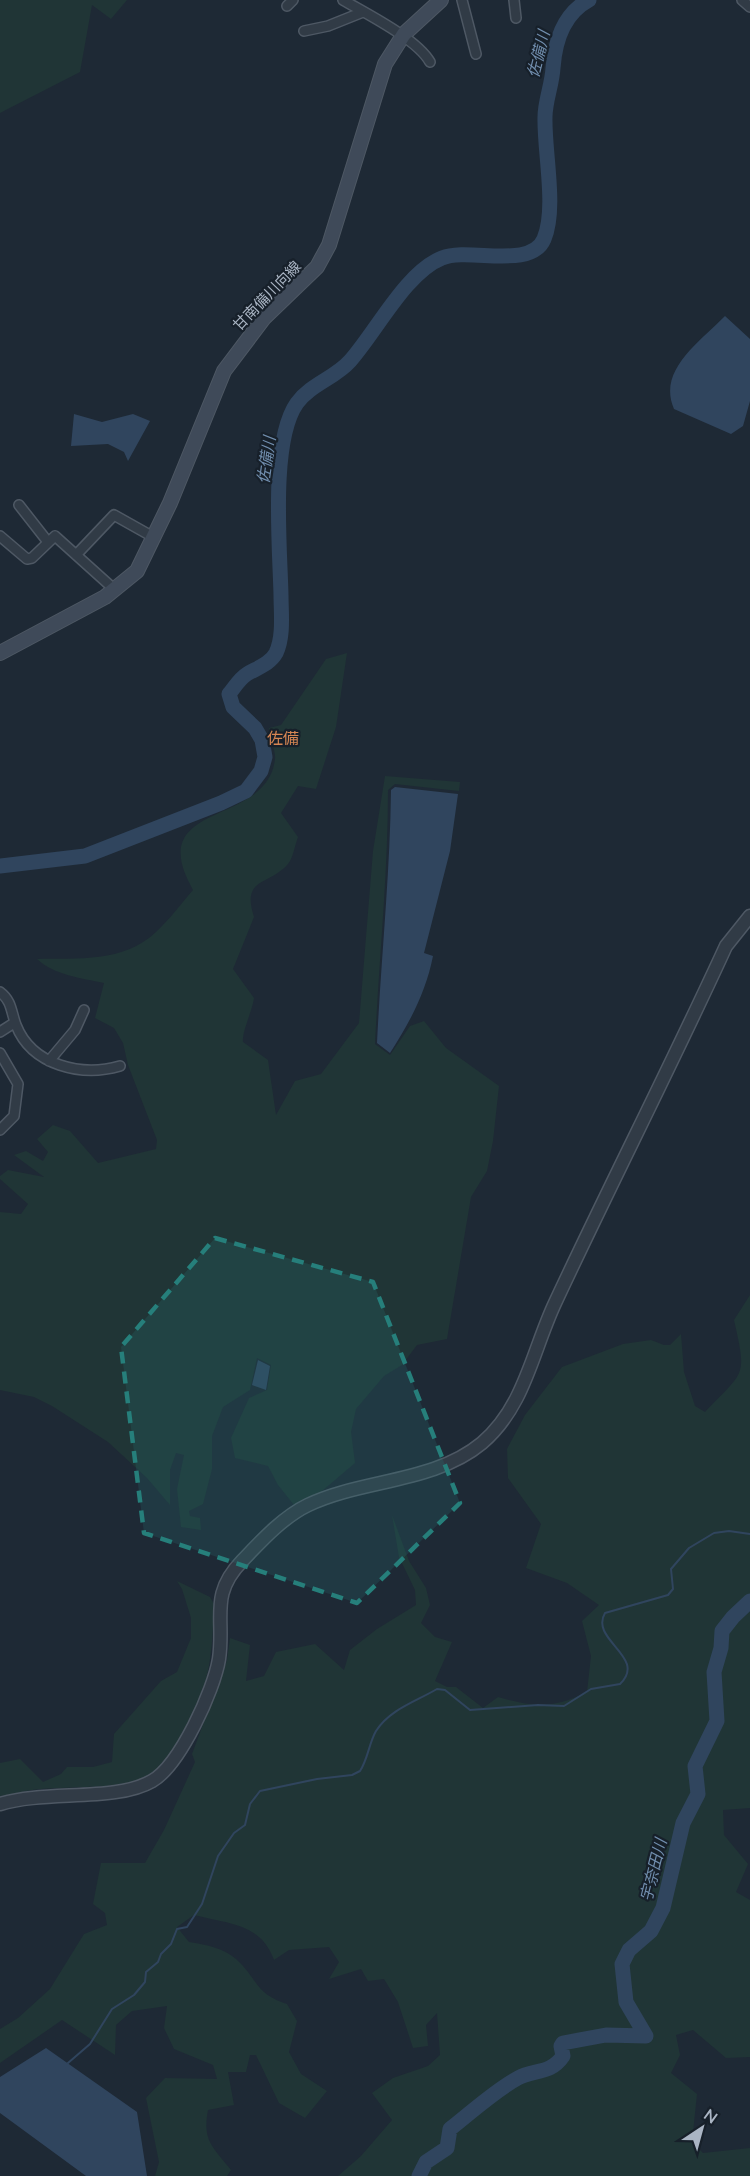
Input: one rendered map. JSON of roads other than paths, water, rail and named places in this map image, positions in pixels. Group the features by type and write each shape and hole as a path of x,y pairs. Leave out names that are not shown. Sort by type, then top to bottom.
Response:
{"main road":[{"name":"甘南備川向線","path":"0,653 115,590 137,571 155,538 224,371 264,318 317,267 329,246 385,64 402,38 441,0"}],"street":[{"path":"343,0 421,49 430,62"},
{"path":"462,0 476,54"},
{"path":"514,0 516,18"},
{"path":"742,0 750,7"},
{"path":"304,31 328,26 363,12"},
{"path":"19,505 48,542"},
{"path":"76,555 114,515 155,538"},
{"path":"0,536 27,559 32,558 55,536 115,590"},
{"path":"0,1804 35,1797 123,1791 138,1788 162,1774 184,1745 214,1676 219,1654 220,1598 231,1572 281,1524 306,1506 455,1460 479,1445 501,1424 522,1393 553,1309 726,946 750,916"},
{"path":"0,992 7,998 14,1023 26,1042 49,1061 80,1071 101,1071 120,1066"},
{"path":"49,1061 75,1030 84,1010"},
{"path":"0,1032 14,1023"},
{"path":"0,1053 18,1083 13,1119 0,1131"}],"water":[{"path":"725,316 750,339 750,401 743,426 731,434 674,409 670,395 671,382 676,369 693,347"},
{"path":"74,414 102,422 133,414 150,421 128,461 124,452 108,444 71,446"},
{"path":"395,787 458,794 450,851 424,953 433,956 430,969 416,1006 390,1053 377,1043 391,790"},
{"path":"258,1360 270,1366 266,1390 252,1385"},
{"path":"46,2048 137,2112 147,2176 86,2176 0,2113 0,2077"}],"waterway":[{"name":"佐備川","path":"0,866 85,856 246,791 261,771 265,757 262,740 255,728 233,707 229,694 244,676 267,663 279,646 282,617 278,496 283,442 289,420 303,396 350,361 404,289 429,265 454,255 513,256 526,254 537,248 544,239 550,212 545,111 556,48 558,38 567,21 580,6 589,0"},
{"path":"68,2063 90,2044 112,2009 134,1995 145,1982 146,1972 158,1962 161,1954 171,1944 177,1929 187,1927 202,1904 218,1856 234,1833 245,1825 250,1804 260,1791 317,1779 352,1775 360,1771 376,1731 382,1723 404,1706 437,1689 445,1690 470,1710 538,1705 564,1706 591,1689 620,1684 627,1674 627,1665 605,1632 602,1623 605,1613 668,1595 673,1589 671,1569 689,1548 714,1533 729,1531 750,1534"},
{"name":"宇奈田川","path":"419,2176 426,2162 447,2148 450,2129 509,2083 524,2075 553,2066 563,2056 561,2046 563,2043 606,2035 646,2036 626,2002 622,1964 629,1950 651,1931 663,1908 683,1823 698,1794 695,1766 717,1721 714,1672 721,1648 722,1631 750,1601"}],"district":[{"name":"佐備","path":"283,738"}]}
